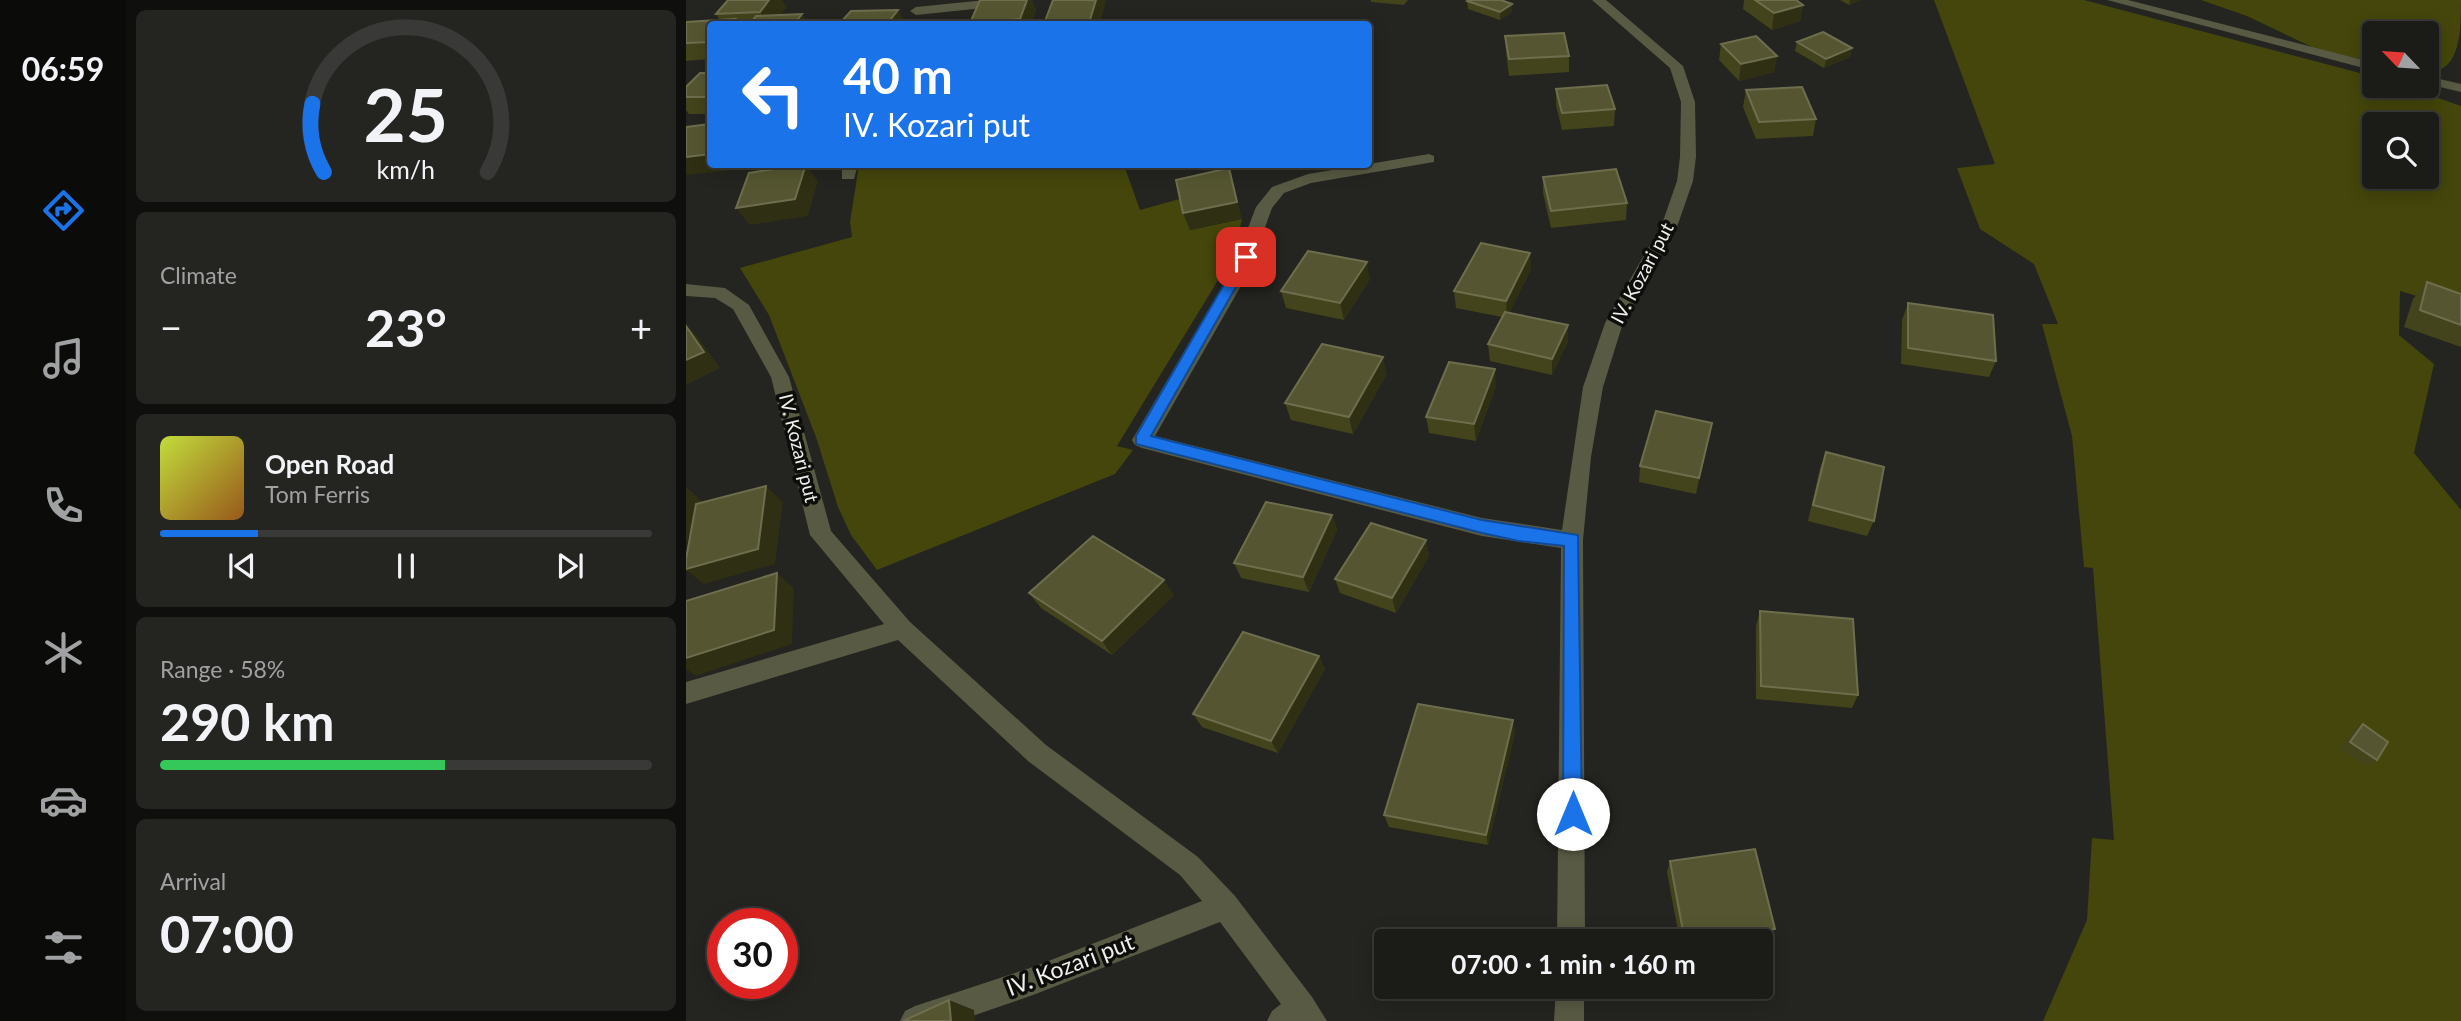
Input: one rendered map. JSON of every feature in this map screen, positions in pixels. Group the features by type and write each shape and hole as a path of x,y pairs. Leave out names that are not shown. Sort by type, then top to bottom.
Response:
{"street":[{"path":"915,12 1023,0"},
{"name":"IV. Kozari put","path":"1571,929 1572,540 1580,457 1593,387 1614,323 1670,224 1685,181 1688,157 1688,102 1676,66 1598,0"},
{"path":"2113,0 2362,64"},
{"path":"2440,83 2461,88"},
{"path":"1429,159 1308,180 1278,190 1264,207 1240,272 1142,440 1482,527 1519,535 1572,540"},
{"name":"IV. Kozari put","path":"686,290 719,292 740,305 780,377 821,534 902,629 1037,753 1189,866 1225,906 1299,1016"},
{"path":"686,693 902,629"},
{"name":"IV. Kozari put","path":"915,1021 1033,981 1225,906"},
{"path":"1569,1021 1570,999"}],"shaded area":[{"path":"1934,0 2084,0 2362,74 2362,98 2438,98 2461,106 2461,309 2400,291 2399,335 2434,364 2414,453 2461,510 2461,1021 2043,1021 2087,920 2092,838 2114,840 2093,568 2084,567 2072,436 2042,324 2058,324 2034,264 1980,229 1957,168 1995,164"},
{"path":"2201,0 2461,0 2457,48 2447,66 2440,69 2440,21 2362,21 2362,60 2314,48 2247,16"},
{"path":"859,168 1125,168 1140,210 1183,198 1190,230 1242,219 1234,254 1117,446 1133,450 1115,474 877,570 851,535 838,507 816,437 769,315 740,268 852,237 850,222"}],"building":[{"path":"728,0 769,0 760,12 716,14"},
{"path":"980,0 1027,0 1020,19 971,21"},
{"path":"1053,0 1096,0 1090,21 1045,21"},
{"path":"1468,0 1501,0 1512,4 1500,12"},
{"path":"1755,0 1796,0 1803,5 1774,13"},
{"path":"898,10 889,21 842,21 851,11"},
{"path":"802,14 796,21 752,21 756,16"},
{"path":"735,19 707,21 707,42 686,43 686,22"},
{"path":"1823,32 1852,48 1826,59 1797,42"},
{"path":"1564,33 1569,56 1509,59 1505,36"},
{"path":"1756,36 1777,56 1741,64 1721,44"},
{"path":"700,73 707,73 707,97 686,97 686,87"},
{"path":"1607,85 1615,109 1562,113 1556,89"},
{"path":"1802,87 1816,119 1759,122 1746,90"},
{"path":"707,124 707,154 686,157 686,127"},
{"path":"781,168 805,168 795,199 736,208 749,173"},
{"path":"1229,168 1237,202 1183,213 1176,180"},
{"path":"1616,169 1627,203 1551,211 1543,177"},
{"path":"1481,243 1530,253 1506,301 1454,291"},
{"path":"1308,251 1367,262 1340,303 1281,291"},
{"path":"2427,282 2461,294 2461,325 2420,310"},
{"path":"1908,303 1993,315 1996,361 1908,348"},
{"path":"1505,312 1568,325 1552,359 1488,344"},
{"path":"686,326 704,352 686,360"},
{"path":"1322,344 1383,357 1349,417 1285,403"},
{"path":"1449,362 1495,369 1474,424 1426,417"},
{"path":"1656,411 1712,423 1699,478 1640,466"},
{"path":"1826,452 1884,467 1874,521 1813,505"},
{"path":"766,486 758,549 686,569 696,504"},
{"path":"1266,502 1332,515 1303,577 1234,563"},
{"path":"1371,523 1426,540 1392,598 1335,579"},
{"path":"1093,536 1164,580 1102,641 1029,593"},
{"path":"777,573 774,630 686,658 686,601"},
{"path":"1760,611 1853,619 1858,695 1761,686"},
{"path":"1243,632 1319,656 1271,741 1193,714"},
{"path":"1418,704 1513,720 1486,835 1384,815"},
{"path":"2363,724 2388,742 2377,760 2350,742"},
{"path":"1755,849 1775,929 1683,929 1670,861"},
{"path":"949,1000 951,1021 903,1021"}],"route":[{"path":"1246,257 1240,272 1142,440 1482,527 1519,535 1572,540 1573,814"}]}
